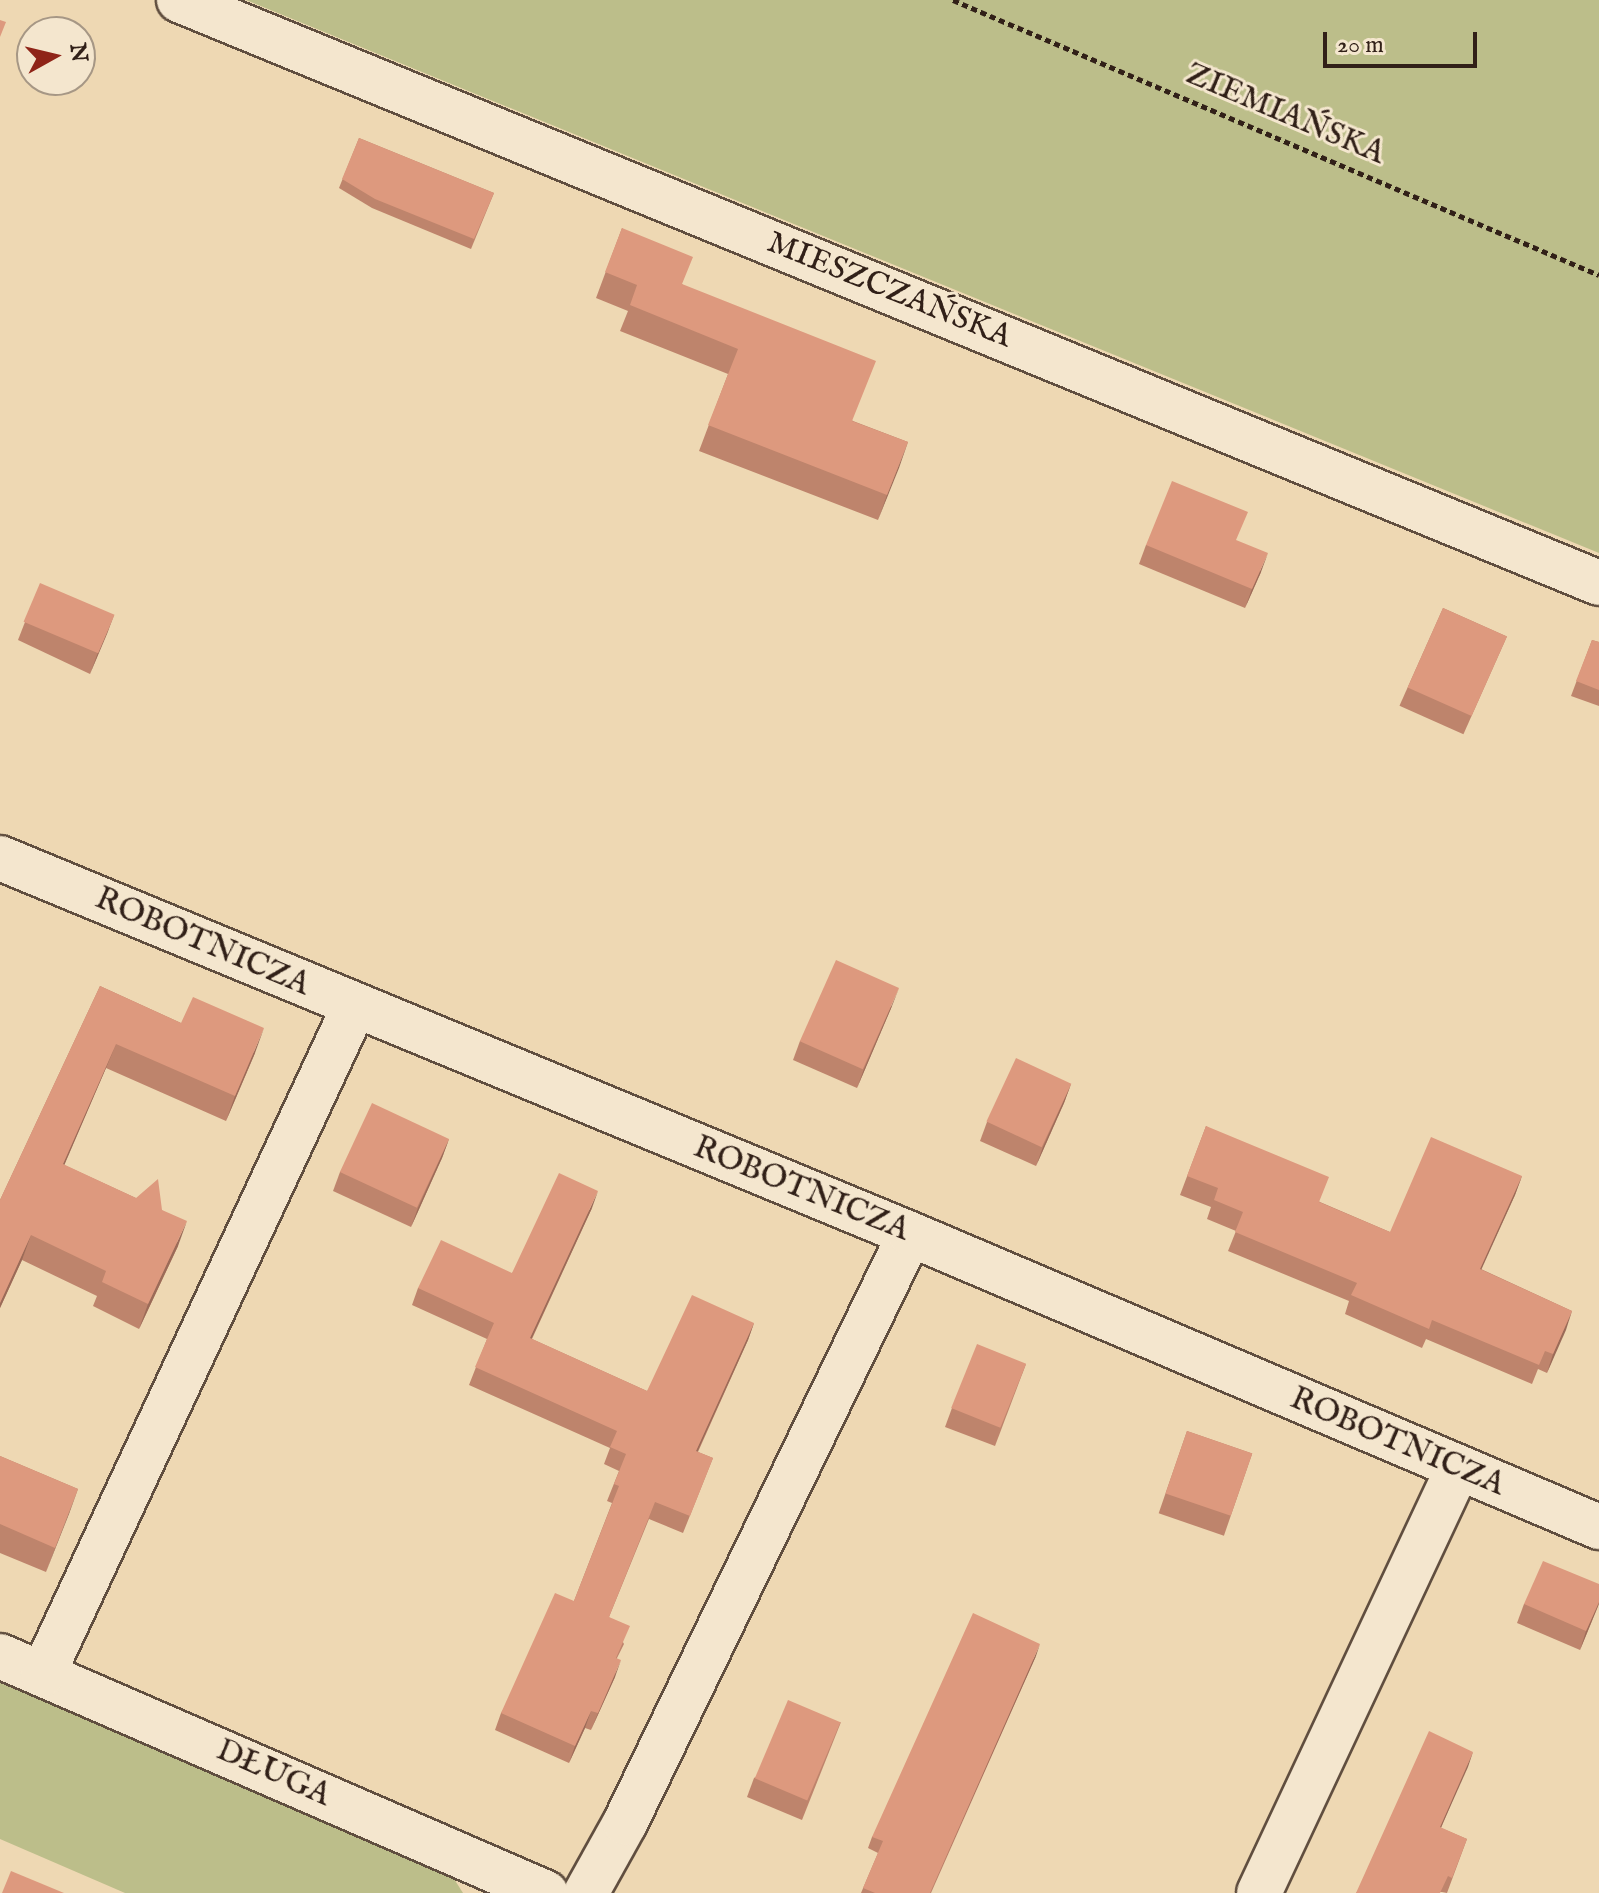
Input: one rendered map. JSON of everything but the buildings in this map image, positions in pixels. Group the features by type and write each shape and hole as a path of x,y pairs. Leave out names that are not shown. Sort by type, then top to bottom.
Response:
{"street":[{"name":"MIESZCZAŃSKA","path":"179,0 1599,583"},
{"name":"ROBOTNICZA","path":"0,858 354,1007 910,1234 1599,1527"},
{"path":"43,1674 354,1007"},
{"path":"586,1893 632,1809 910,1234"},
{"path":"1259,1893 1458,1469"},
{"name":"DŁUGA","path":"0,1656 546,1893"}],"path":[{"name":"ZIEMIAŃSKA","path":"953,0 1599,275"}],"green space":[{"path":"246,0 1599,0 1599,553"},
{"path":"0,1676 449,1871 463,1893 125,1893 0,1839"}]}
